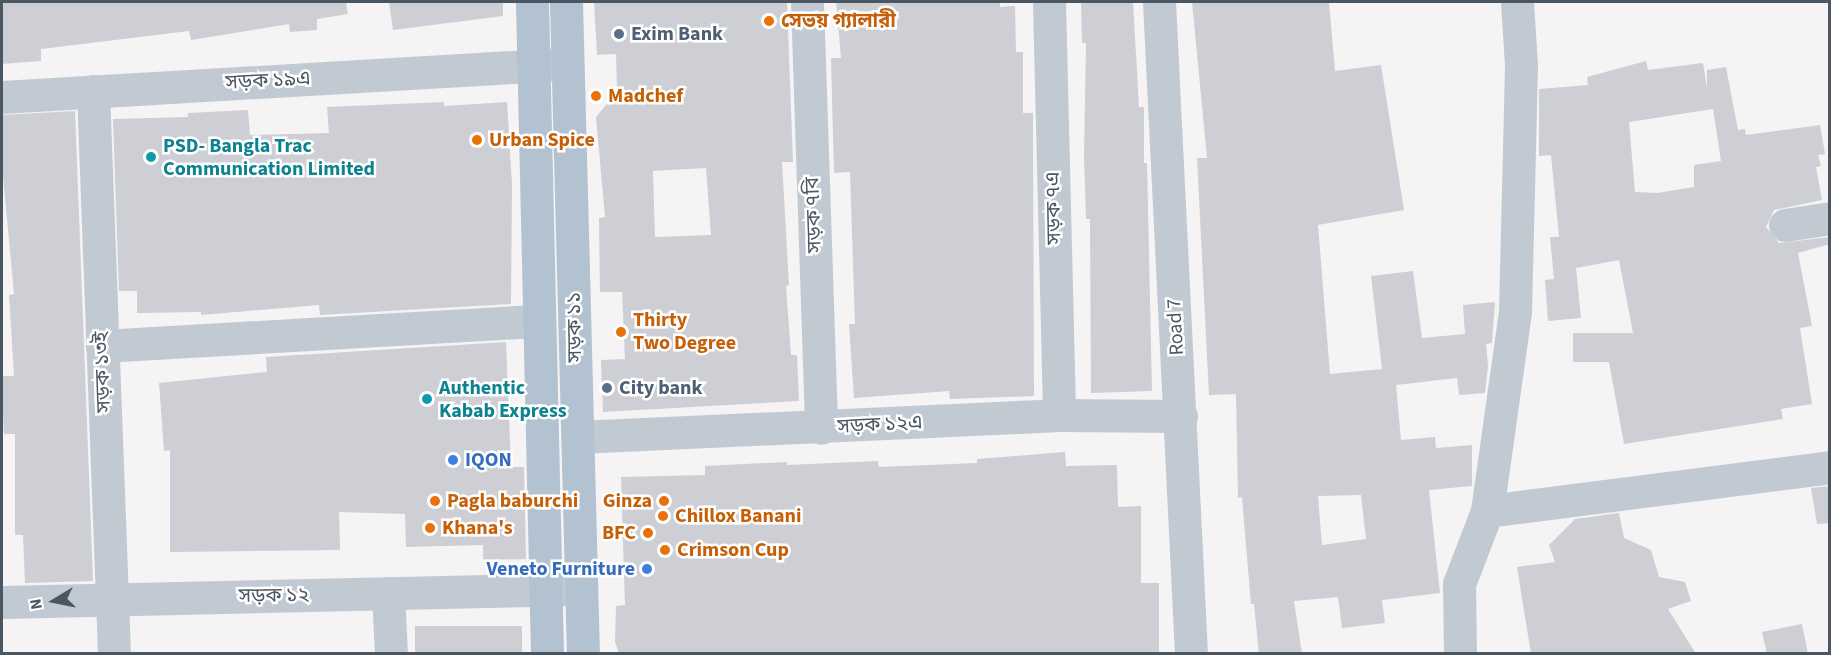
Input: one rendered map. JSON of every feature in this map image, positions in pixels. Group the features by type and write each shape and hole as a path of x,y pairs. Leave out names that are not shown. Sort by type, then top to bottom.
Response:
{"main road":[{"name":"সড়ক ১১","path":"532,2 548,654"},
{"name":"সড়ক ১১","path":"566,2 583,654"}],"street":[{"name":"সড়ক ৭বি","path":"807,2 821,428"},
{"name":"সড়ক ৭এ","path":"1049,2 1059,416"},
{"name":"Road 7","path":"1159,2 1191,654"},
{"path":"1460,654 1459,584 1487,511 1515,312 1521,65 1517,2"},
{"name":"সড়ক ১৯এ","path":"2,97 568,63"},
{"name":"সড়ক ১৩ই","path":"93,91 114,654"},
{"path":"1785,225 1830,218"},
{"path":"102,346 540,321"},
{"name":"সড়ক ১২এ","path":"578,436 821,428 1059,416 1181,416"},
{"path":"1487,511 1830,467"},
{"name":"সড়ক ১২","path":"2,602 581,589"},
{"path":"388,593 392,654"}],"building":[{"path":"2,2 346,2 348,14 317,19 317,30 290,32 289,24 191,40 189,31 41,49 41,61 2,64"},
{"path":"389,2 503,2 503,16 393,30"},
{"path":"594,2 787,2 793,162 782,162 789,285 786,286 791,355 797,355 799,401 603,412 601,360 625,359 622,292 600,292 599,218 605,217 596,117 617,92 616,54 597,55","holes":["706,168 711,235 655,237 653,171"]},
{"path":"836,2 1000,2 1000,7 1015,6 1016,52 1023,52 1023,113 1033,113 1034,396 950,399 949,391 854,398 849,324 855,324 850,172 834,173 831,58 841,58"},
{"path":"1081,2 1133,2 1139,107 1144,107 1144,163 1147,163 1152,391 1091,393 1090,219 1086,219 1084,156 1086,43 1082,43"},
{"path":"1192,2 1329,2 1335,71 1381,65 1404,210 1318,225 1330,374 1382,369 1371,276 1413,271 1422,338 1465,334 1463,305 1495,302 1492,343 1486,344 1488,366 1485,393 1459,395 1457,378 1396,385 1401,440 1435,437 1436,448 1472,445 1472,486 1429,490 1440,593 1382,600 1385,623 1342,628 1338,597 1294,601 1302,654 1259,654 1254,604 1251,604 1242,497 1238,498 1236,394 1209,395 1197,158 1207,158","holes":["1361,495 1366,539 1322,545 1318,496"]},
{"path":"1646,61 1648,70 1703,63 1707,88 1707,70 1726,67 1738,130 1745,129 1746,135 1820,125 1825,154 1818,155 1821,166 1816,167 1822,200 1774,210 1766,227 1779,243 1830,237 1830,244 1798,253 1812,326 1800,328 1812,404 1781,409 1783,419 1624,444 1609,362 1573,362 1573,333 1633,333 1619,260 1576,268 1581,318 1548,321 1545,280 1554,279 1550,237 1559,237 1551,155 1539,156 1539,89 1588,85 1587,77","holes":["1713,109 1721,161 1694,165 1694,187 1657,193 1635,192 1629,122"]},
{"path":"444,102 444,106 507,102 512,185 511,304 320,315 319,305 201,315 201,312 137,313 137,291 119,291 113,119 188,117 188,113 248,110 250,135 329,133 327,107"},
{"path":"75,111 93,581 25,583 23,535 15,535 15,434 4,434 2,395 2,376 14,376 9,295 14,294 3,176 2,115"},
{"path":"506,342 511,467 524,467 526,559 483,560 483,545 406,547 405,514 339,512 340,550 170,552 170,450 164,451 159,383 267,372 266,357"},
{"path":"1065,452 1066,466 1117,465 1118,507 1141,506 1141,583 1159,583 1159,654 619,654 615,641 616,606 625,605 621,477 705,475 705,466 878,461 879,467 977,463 977,459"},
{"path":"1830,486 1830,523 1817,524 1811,488"},
{"path":"1619,513 1624,538 1651,550 1659,577 1685,582 1691,601 1668,609 1696,654 1531,654 1517,567 1555,562 1549,545 1575,519"},
{"path":"1802,624 1808,654 1767,654 1762,632"},
{"path":"415,626 522,626 522,654 415,654"}],"place":[{"name":"সেভয় গ্যালারী","path":"769,21"},
{"name":"Exim Bank","path":"619,34"},
{"name":"Madchef","path":"596,96"},
{"name":"Urban Spice","path":"477,140"},
{"name":"PSD- Bangla Trac Communication Limited","path":"151,157"},
{"name":"Thirty Two Degree","path":"621,332"},
{"name":"City bank","path":"607,388"},
{"name":"Authentic Kabab Express","path":"427,399"},
{"name":"IQON","path":"453,460"},
{"name":"Pagla baburchi","path":"435,501"},
{"name":"Ginza","path":"664,501"},
{"name":"Chillox Banani","path":"663,516"},
{"name":"Khana's","path":"430,528"},
{"name":"BFC","path":"648,533"},
{"name":"Crimson Cup","path":"665,550"},
{"name":"Veneto Furniture","path":"647,569"}]}
